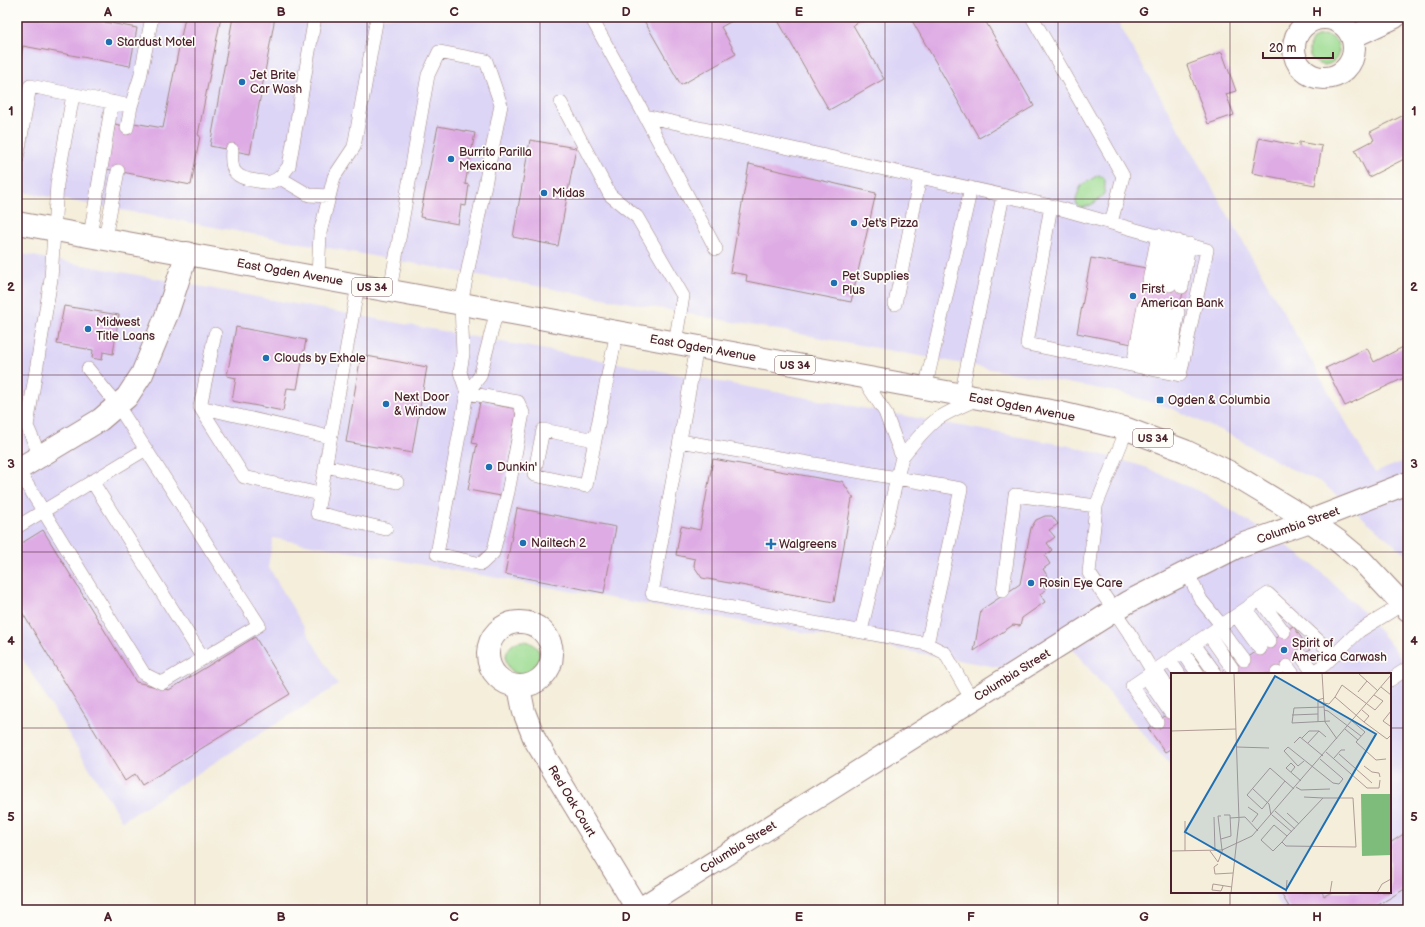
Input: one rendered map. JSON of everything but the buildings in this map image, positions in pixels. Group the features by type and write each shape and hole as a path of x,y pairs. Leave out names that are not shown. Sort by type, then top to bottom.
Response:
{"street":[{"path":"1352,37 1395,17"},
{"name":"East Ogden Avenue","path":"17,223 1056,412 1127,429 1185,451 1229,472 1310,521 1338,541 1362,561 1403,601"},
{"path":"17,470 100,420 127,397 142,374 167,314 187,253"},
{"name":"Columbia Street","path":"638,910 1128,602 1239,546 1310,521 1408,483"},
{"name":"Red Oak Court","path":"519,686 524,712 535,740 638,910"}],"lane":[{"path":"127,128 131,106 140,78 152,17"},
{"path":"232,150 231,165 236,173 245,179 269,182 280,178 289,166 315,17"},
{"path":"318,277 320,233 334,177 354,147 377,17"},
{"path":"591,17 716,249"},
{"path":"1032,17 1123,176 1111,223"},
{"path":"390,290 428,76 439,52 486,61 501,106 461,304 463,354 460,372 467,393"},
{"path":"17,159 30,86 131,106"},
{"path":"40,456 27,426 50,279 57,184 73,95"},
{"path":"98,237 96,191 112,102"},
{"path":"561,103 610,196 637,216 682,296 675,343"},
{"path":"645,116 1051,206 1207,250 1180,375 1027,344 1051,206"},
{"path":"98,237 118,171"},
{"path":"895,304 920,177"},
{"path":"280,178 309,195 329,196"},
{"path":"925,388 970,188"},
{"path":"861,631 902,457 935,421 970,397 1003,196"},
{"path":"1173,240 1165,284 1173,240"},
{"path":"358,285 317,514 386,529"},
{"path":"1150,369 1161,309 1150,369"},
{"path":"467,393 518,402 523,413 508,492 493,553 481,564 437,554 467,393 480,376 497,310"},
{"path":"595,440 543,430 534,475 586,486 617,332"},
{"path":"216,334 200,407 244,476 320,494"},
{"path":"697,347 652,593 927,644 945,653 972,700"},
{"path":"17,470 44,510 144,674 162,683 259,624 118,406 88,369"},
{"path":"862,377 885,412 902,457"},
{"path":"200,407 330,437"},
{"path":"1127,429 1096,506 1089,573 1132,637 1170,712"},
{"path":"680,442 961,489 927,644"},
{"path":"17,527 146,450"},
{"path":"325,466 397,482"},
{"path":"92,481 203,658"},
{"path":"1003,591 1015,495 1096,506"},
{"path":"1187,572 1216,629 1232,668"},
{"path":"1157,722 1132,686 1268,594 1334,655"},
{"path":"1260,600 1284,632"},
{"path":"1301,656 1312,673 1359,632 1403,601"},
{"path":"1241,613 1265,646"},
{"path":"1216,629 1244,660"},
{"path":"1194,644 1215,673"},
{"path":"1183,652 1197,673"},
{"path":"1170,661 1178,673"},
{"path":"1391,679 1408,668"},
{"path":"1151,673 1171,693"}],"shaded area":[{"path":"17,17 1115,17 1375,473 1408,459 1408,556 1321,482 1287,467 1229,434 1170,408 1117,392 17,191"},
{"path":"17,253 1075,447 1145,467 1205,494 1287,546 1318,569 1367,616 1408,666 1408,910 1283,910 1273,893 1391,893 1391,673 1171,673 1171,767 1065,640 1003,668 273,538 268,566 338,685 122,821 17,650"}],"green space":[{"path":"1324,35 1335,39 1339,50 1335,61 1324,65 1313,61 1309,50 1313,39"},
{"path":"1098,175 1105,180 1104,193 1098,200 1089,206 1080,207 1077,205 1076,201 1081,186"},
{"path":"520,641 526,641 535,646 539,652 539,664 535,670 526,675 520,675 511,670 506,661 506,655 511,646"}],"place":[{"name":"Stardust Motel","path":"109,42"},
{"name":"Jet Brite Car Wash","path":"242,82"},
{"name":"Burrito Parilla Mexicana","path":"451,159"},
{"name":"Midas","path":"544,193"},
{"name":"Jet's Pizza","path":"854,223"},
{"name":"Pet Supplies Plus","path":"834,283"},
{"name":"First American Bank","path":"1133,296"},
{"name":"Midwest Title Loans","path":"88,329"},
{"name":"Clouds by Exhale","path":"266,358"},
{"name":"Ogden & Columbia","path":"1160,400"},
{"name":"Next Door & Window","path":"386,404"},
{"name":"Dunkin'","path":"489,467"},
{"name":"Nailtech 2","path":"523,543"},
{"name":"Walgreens","path":"771,544"},
{"name":"Rosin Eye Care","path":"1031,583"},
{"name":"Spirit of America Carwash","path":"1284,650"}]}
